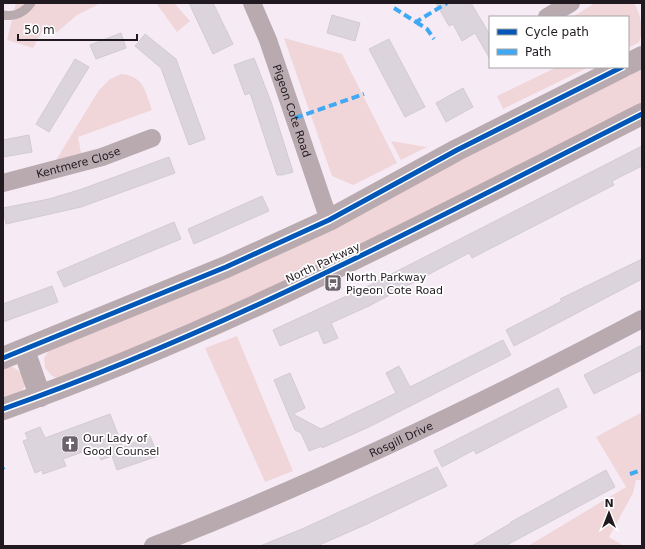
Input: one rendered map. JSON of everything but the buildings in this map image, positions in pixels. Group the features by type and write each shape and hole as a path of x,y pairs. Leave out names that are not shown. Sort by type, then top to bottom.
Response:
{"street":[{"name":"Pigeon Cote Road","path":"252,3 268,40 329,220"},
{"path":"549,16 571,3"},
{"path":"629,64 642,57"},
{"path":"3,358 226,267 329,220 457,150 620,68"},
{"name":"North Parkway","path":"3,410 198,332 239,314 376,249 642,114"},
{"name":"Kentmere Close","path":"3,183 102,157 152,138"},
{"name":"Rosgill Drive","path":"153,546 289,491 428,427 550,367 642,319"},
{"path":"24,350 40,396"}],"lane":[{"path":"3,15 10,16 19,14 31,3"}],"shaded area":[{"path":"16,3 101,3 77,15 56,33 46,24 33,48 7,40"},
{"path":"156,3 174,3 190,21 177,32"},
{"path":"595,3 634,3 641,22 641,37 639,42 629,47 629,16 574,16"},
{"path":"284,38 342,54 397,163 353,185 332,176"},
{"path":"555,68 587,68 503,109 497,96"},
{"path":"642,68 642,104 541,153 339,258 150,342 57,378 52,376 45,368 44,358 50,349 528,126"},
{"path":"121,74 129,75 139,81 145,91 152,110 78,137 81,153 56,160 99,90 110,79"},
{"path":"391,141 427,147 401,160"},
{"path":"237,336 293,471 265,482 205,348"},
{"path":"8,366 20,372 25,379 25,383 21,391 3,400 3,368"},
{"path":"642,412 642,480 636,480 633,493 609,537 624,546 528,546 626,487 596,437"}],"marked path":[{"path":"394,8 416,22 447,3"},
{"path":"416,22 427,29 434,39"},
{"path":"295,118 364,94"},
{"path":"630,474 642,470"}],"cycle path":[{"path":"3,358 226,267 329,220 457,150 620,68"},
{"path":"3,409 86,378 167,345 248,309 407,233 642,114"}],"place":[{"name":"North Parkway Pigeon Cote Road","path":"333,283"},
{"name":"Our Lady of Good Counsel","path":"70,444"}]}
